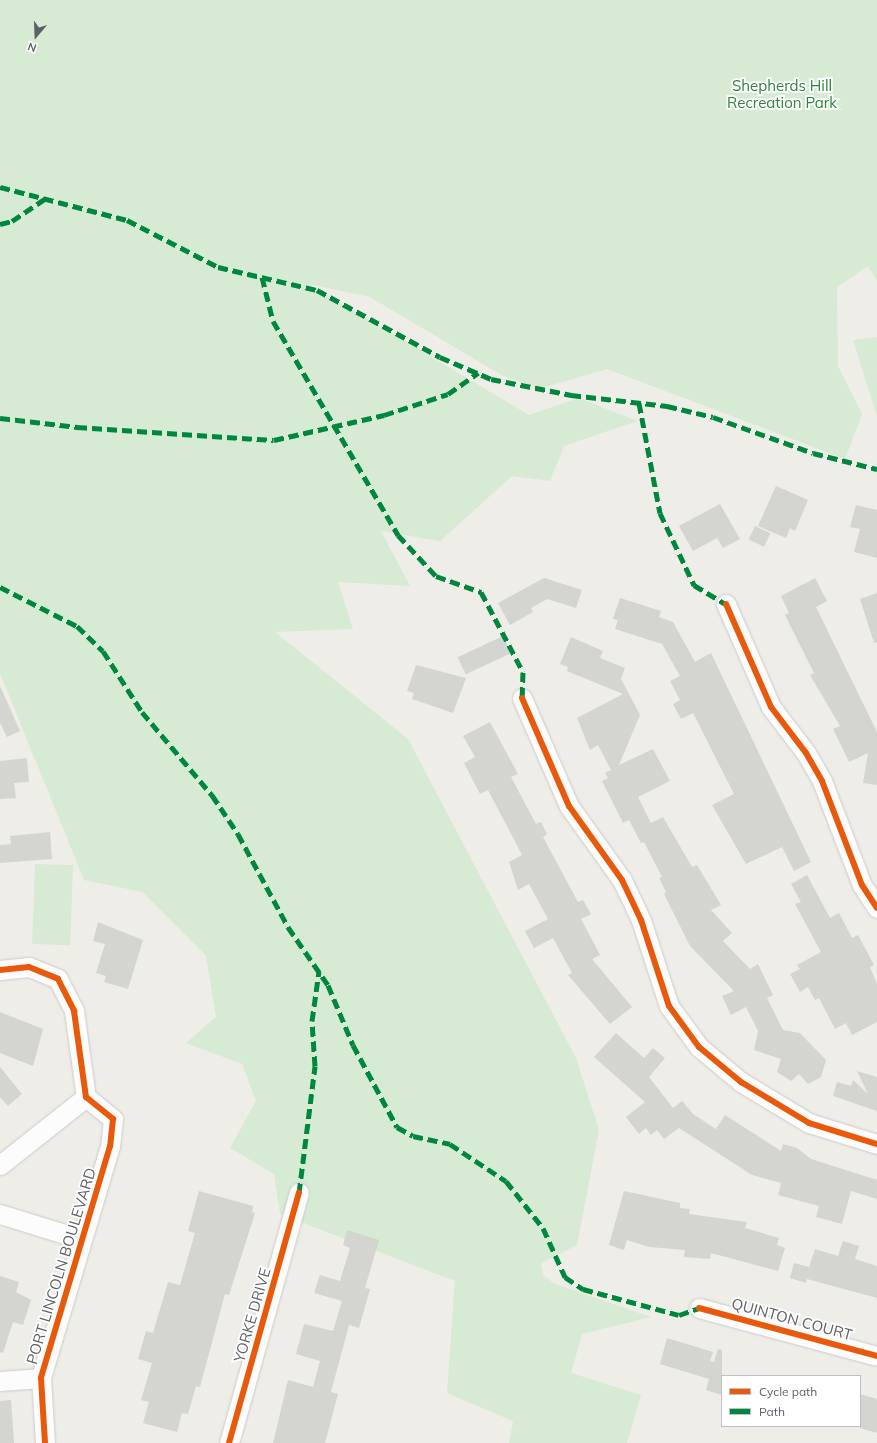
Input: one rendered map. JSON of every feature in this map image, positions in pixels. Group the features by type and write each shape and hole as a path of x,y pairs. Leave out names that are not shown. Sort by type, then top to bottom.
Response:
{"street":[{"path":"726,604 771,707 806,753 822,781 862,885 877,908"},
{"path":"522,698 569,806 622,880 641,920 669,1006 699,1047 741,1082 809,1123 877,1144"},
{"path":"0,970 29,967 58,979 74,1011 86,1097 0,1165"},
{"name":"PORT LINCOLN BOULEVARD","path":"46,1443 41,1378 81,1239 110,1146 113,1119 86,1097"},
{"name":"YORKE DRIVE","path":"229,1443 299,1193"},
{"path":"0,1214 81,1239"},
{"name":"QUINTON COURT","path":"699,1308 877,1356"},
{"path":"0,1380 41,1378"}],"green space":[{"name":"Shepherds Hill Recreation Park","path":"0,0 877,0 877,281 868,266 837,287 838,366 862,414 845,459 607,369 542,388 505,377 370,297 309,284 529,415 579,398 637,421 564,446 550,481 512,476 440,541 381,531 410,586 338,582 353,629 275,632 408,739 576,1058 599,1130 577,1245 541,1263 543,1275 555,1284 651,1317 582,1334 571,1373 641,1395 627,1443 509,1443 513,1421 447,1393 455,1281 280,1214 274,1174 230,1148 256,1101 242,1064 186,1043 216,1017 206,956 143,892 84,880 0,673"},
{"path":"877,338 877,417 853,340"},
{"path":"35,864 73,865 70,945 32,944"}],"building":[{"path":"776,486 808,500 795,531 790,528 786,538 758,526"},
{"path":"720,504 740,539 723,548 717,538 693,551 679,526"},
{"path":"856,505 877,510 877,558 854,552 860,529 850,527"},
{"path":"755,526 770,533 764,547 749,540"},
{"path":"544,578 582,590 576,608 547,599 531,608 533,612 510,625 498,603"},
{"path":"815,578 827,601 816,607 877,732 877,785 863,783 868,753 849,762 833,729 840,726 810,675 814,673 785,615 789,613 781,596"},
{"path":"877,593 877,642 874,643 860,599"},
{"path":"620,598 661,611 659,617 673,622 695,662 711,653 811,862 794,871 782,847 746,864 712,805 734,794 693,713 681,719 673,704 680,700 670,681 680,676 662,644 615,629 618,620 613,619"},
{"path":"503,636 511,653 466,674 458,657"},
{"path":"571,637 603,651 600,658 625,668 621,679 640,715 619,765 653,749 670,781 638,797 651,823 663,817 692,867 697,865 721,905 711,910 732,933 723,941 750,969 758,964 773,995 767,998 783,1030 800,1033 826,1060 821,1077 808,1084 799,1074 791,1081 777,1072 781,1059 754,1050 758,1031 746,1007 731,1015 722,996 734,991 690,946 664,894 666,892 659,878 662,877 644,842 641,843 629,820 623,823 602,781 608,778 605,773 611,770 598,745 590,750 577,718 623,694 567,671 568,667 560,664"},
{"path":"416,665 466,678 453,713 412,699 414,693 407,691"},
{"path":"0,686 20,731 7,737 0,723"},
{"path":"490,722 518,774 511,777 536,824 541,822 547,834 543,837 578,902 583,900 591,914 581,919 600,955 592,959 632,1007 610,1024 568,975 572,973 553,938 534,948 525,931 548,919 529,884 518,890 509,862 522,855 488,790 480,794 464,763 475,757 463,736"},
{"path":"27,758 29,782 14,783 16,798 0,799 0,761"},
{"path":"50,832 52,859 0,863 0,845 11,844 10,836"},
{"path":"807,875 830,918 839,913 852,938 858,935 874,965 870,967 877,984 877,1022 852,1035 846,1023 835,1029 819,998 815,1000 808,987 800,992 790,974 800,969 797,965 821,952 795,904 801,902 791,884"},
{"path":"98,922 143,940 128,989 104,982 106,976 96,973 105,944 93,941"},
{"path":"0,1012 43,1029 33,1066 0,1053"},
{"path":"616,1033 644,1058 653,1048 665,1058 649,1077 673,1108 682,1101 693,1114 716,1129 725,1115 781,1151 783,1144 797,1148 811,1159 877,1180 877,1199 851,1191 842,1224 816,1217 819,1206 778,1195 781,1183 752,1175 679,1128 664,1139 657,1130 651,1135 646,1128 639,1134 626,1117 645,1102 594,1057"},
{"path":"0,1067 22,1094 8,1106 0,1097"},
{"path":"857,1071 877,1077 877,1111 833,1096 837,1082 851,1086 853,1080 868,1094"},
{"path":"199,1191 253,1206 252,1212 255,1213 229,1295 225,1294 200,1387 196,1386 188,1414 182,1413 177,1432 143,1423 149,1402 141,1400 152,1363 138,1359 146,1331 153,1333 168,1282 180,1285 195,1233 188,1231"},
{"path":"624,1191 680,1203 680,1208 690,1209 689,1214 747,1222 745,1228 779,1238 777,1245 785,1248 778,1271 711,1253 710,1259 684,1257 685,1250 649,1247 627,1240 624,1250 609,1245"},
{"path":"347,1230 379,1240 365,1288 370,1289 359,1328 349,1325 331,1392 338,1394 325,1443 273,1443 288,1380 313,1387 320,1361 296,1354 304,1324 333,1331 342,1301 314,1293 320,1275 340,1281 350,1248 343,1245"},
{"path":"843,1241 859,1246 855,1259 877,1266 877,1298 807,1279 806,1283 790,1278 794,1263 809,1267 815,1249 838,1256"},
{"path":"0,1276 19,1282 16,1292 31,1300 23,1325 13,1322 3,1353 0,1352"},
{"path":"667,1338 713,1352 710,1361 714,1362 718,1349 722,1350 721,1395 706,1390 709,1379 660,1364"},
{"path":"861,1394 877,1399 877,1433 860,1428"},
{"path":"11,1400 14,1443 0,1443 0,1401"}],"marked path":[{"path":"0,187 127,220 218,267 317,290 440,357 491,379 571,395 667,406 713,417 813,453 877,469"},
{"path":"0,224 12,221 45,199"},
{"path":"262,277 273,321 398,535 436,576 481,592 523,672 522,698"},
{"path":"0,418 77,427 274,440 384,415 448,394 478,373"},
{"path":"639,403 660,513 694,585 726,604"},
{"path":"0,587 77,626 103,651 142,712 212,795 238,834 288,927 328,985 353,1045 397,1127 413,1136 450,1144 506,1181 543,1228 565,1277 583,1289 679,1315 699,1308"},
{"path":"299,1193 315,1066 312,1021 319,971"}],"cycle path":[{"path":"726,604 771,707 806,753 822,781 862,885 877,908"},
{"path":"522,698 569,806 622,880 641,920 669,1006 699,1047 741,1082 809,1123 877,1144"},
{"path":"0,970 29,967 58,979 74,1011 86,1097 113,1119 110,1146 41,1378 45,1443"},
{"path":"229,1443 299,1193"},
{"path":"699,1308 877,1356"}]}
